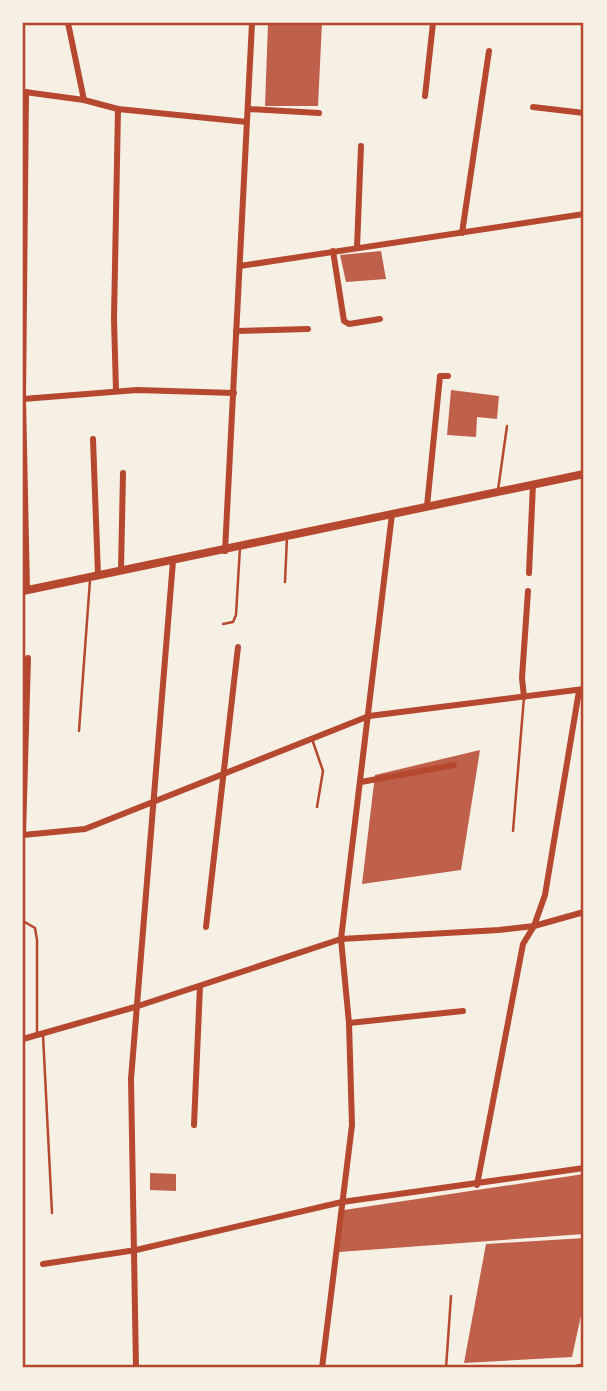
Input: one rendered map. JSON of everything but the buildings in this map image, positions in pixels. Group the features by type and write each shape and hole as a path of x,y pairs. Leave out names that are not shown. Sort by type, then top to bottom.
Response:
{"street":[{"path":"68,23 84,100"},
{"path":"225,551 252,23"},
{"path":"425,96 433,23"},
{"path":"462,233 489,51"},
{"path":"247,122 118,109 84,100 24,92 25,590 225,551 498,490 584,474"},
{"path":"534,107 584,113"},
{"path":"248,108 259,112 319,113"},
{"path":"116,391 114,319 118,109"},
{"path":"357,248 361,146"},
{"path":"240,266 584,214"},
{"path":"333,251 344,321 349,324 380,319"},
{"path":"236,331 308,329"},
{"path":"427,506 440,376 448,376"},
{"path":"23,399 116,391 234,393"},
{"path":"93,439 94,576"},
{"path":"121,570 122,473"},
{"path":"529,573 533,484"},
{"path":"322,1368 352,1125 349,1023 341,939 392,514"},
{"path":"136,1368 131,1079 135,1007 156,798 173,561"},
{"path":"524,697 522,678 528,591"},
{"path":"206,927 239,647"},
{"path":"28,658 23,835 85,829 156,798 225,774 369,716 582,690 545,895 534,926 523,944 477,1185"},
{"path":"361,782 454,765"},
{"path":"23,1039 135,1007 341,939 534,926 584,912"},
{"path":"194,1125 200,986"},
{"path":"349,1023 463,1012"},
{"path":"43,1264 136,1251 342,1202 584,1168"},
{"path":"575,1368 584,1366"}],"lane":[{"path":"498,490 507,426"},
{"path":"285,582 287,537"},
{"path":"223,624 233,622 236,615 240,547"},
{"path":"79,731 94,576"},
{"path":"513,831 524,697"},
{"path":"312,739 323,771 317,807"},
{"path":"23,921 35,928 37,940 40,1036 52,1213"},
{"path":"446,1368 451,1296"}]}
